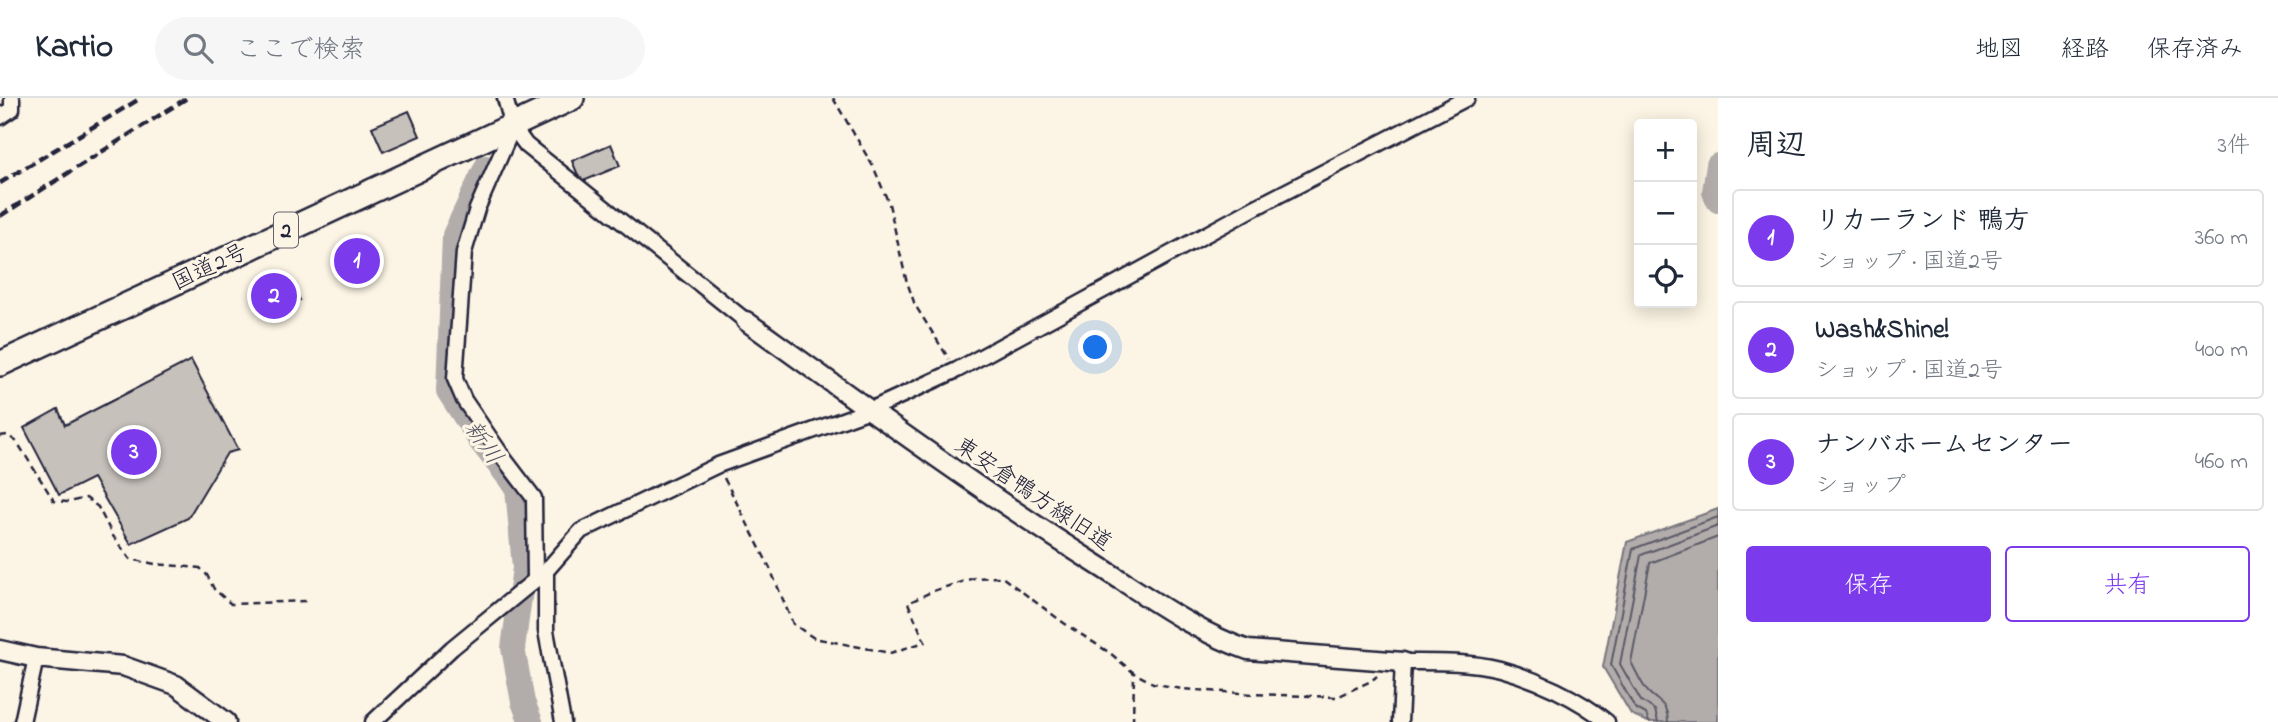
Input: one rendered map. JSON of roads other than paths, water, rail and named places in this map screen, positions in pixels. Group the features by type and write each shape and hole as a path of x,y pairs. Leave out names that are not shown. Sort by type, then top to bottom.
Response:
{"highway":[{"name":"国道2号","path":"0,364 572,98"}],"street":[{"path":"0,117 12,109 12,98"},
{"path":"505,98 513,127 477,209 464,252 455,379 464,400 534,498 546,631 563,722"},
{"path":"373,722 452,648 540,575 582,531 718,465 870,410 957,370 1256,207 1467,98"},
{"name":"東安倉鴨方線旧道","path":"513,127 526,145 746,321 1010,509 1192,625 1226,643 1248,650 1398,662 1446,662 1499,668 1560,692 1606,722"},
{"path":"0,650 36,658 123,666 176,685 226,722"},
{"path":"22,722 36,658"},
{"path":"1398,662 1400,722"}],"water":[{"path":"1718,509 1718,722 1648,722 1631,714 1603,667 1627,542"}],"waterway":[{"path":"1718,165 1714,192 1718,201"},
{"name":"新川","path":"486,167 454,235 448,391 481,442 517,488 524,568 513,648 523,702 531,722"}],"railway":[{"path":"0,183 141,98"},
{"path":"0,216 187,98"}],"place":[{"name":"リカーランド 鴨方","path":"357,261"},
{"name":"Wash&Shine!","path":"274,296"},
{"name":"ナンバホームセンター","path":"134,452"}]}
